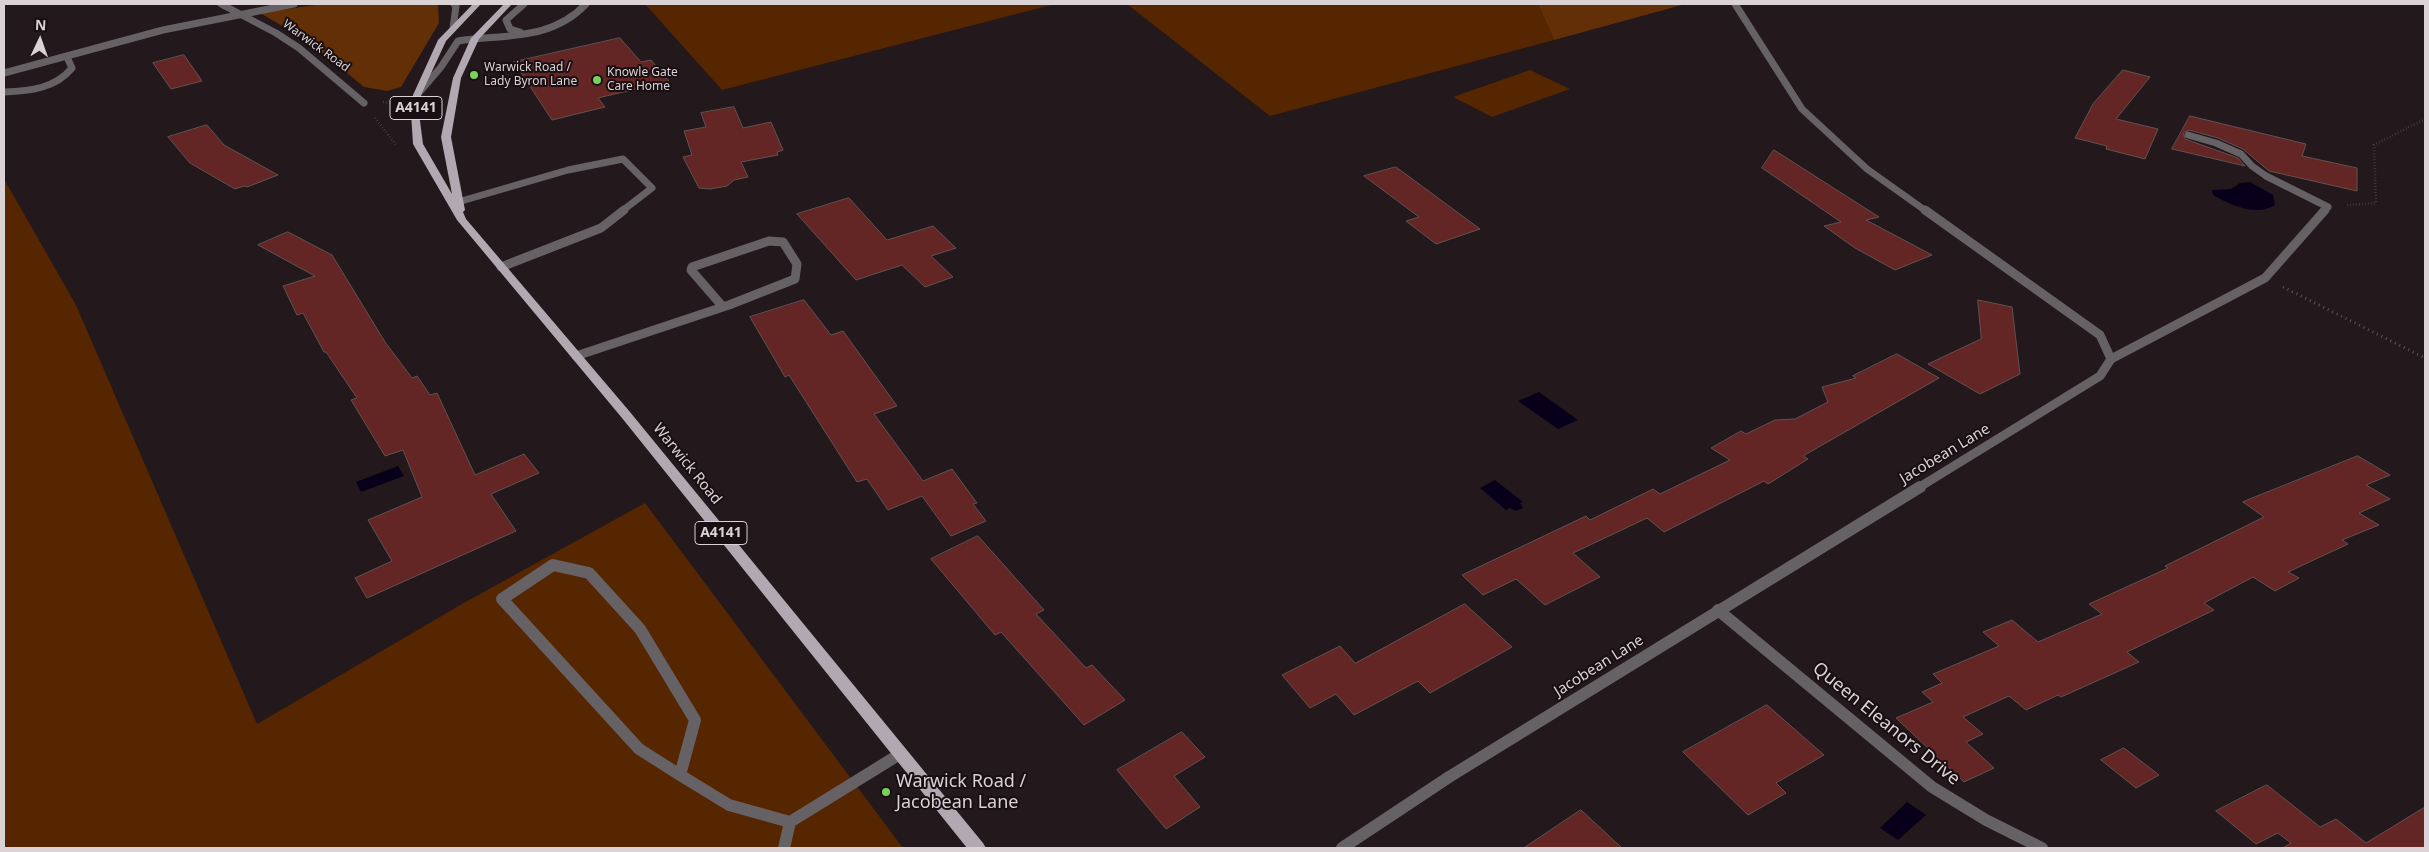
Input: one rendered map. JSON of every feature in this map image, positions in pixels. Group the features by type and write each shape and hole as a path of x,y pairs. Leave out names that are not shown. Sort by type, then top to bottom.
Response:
{"main road":[{"name":"A4141","path":"462,220 418,144 416,105 417,95 442,40 477,4"},
{"name":"A4141","path":"462,220 446,137 457,78 475,38 508,4"},
{"name":"Warwick Road","path":"462,220 576,356 977,848"}],"street":[{"name":"Warwick Road","path":"221,4 235,14 277,34 331,74 363,102"},
{"path":"4,73 163,30 235,14 294,4"},
{"path":"454,4 456,6 452,29 458,40"},
{"path":"524,4 506,20 510,29 525,33"},
{"path":"458,40 525,33 561,26 574,18 586,4"},
{"path":"1735,4 1802,110 1867,169 2100,335 2111,359 2265,278 2302,239 2328,207 2266,176 2252,166 2241,154 2216,143 2188,135"},
{"path":"417,95 441,67 458,40"},
{"path":"4,92 35,88 64,78 72,68 67,57"},
{"path":"458,202 568,170 623,159 652,188 601,228 501,266"},
{"path":"576,356 722,307 785,285 795,279 798,271 794,256 783,242 769,241 692,267 691,270 722,307"},
{"name":"Jacobean Lane","path":"1342,848 1449,777 2100,376 2111,359"},
{"path":"680,775 695,720 640,628 589,573 553,566 502,599 639,749 680,775 729,805 790,822"},
{"name":"Queen Eleanors Drive","path":"1718,610 1932,787 1986,820 2042,848"},
{"path":"784,848 790,822 900,754"}],"path":[{"path":"363,102 416,105"},
{"path":"2328,207 2376,203 2374,146 2425,119"},
{"path":"2265,278 2425,358"}],"shaded area":[{"path":"322,4 438,4 439,23 401,87 387,91 364,87 308,41 260,13"},
{"path":"645,4 1055,4 722,90"},
{"path":"1127,4 1538,4 1554,40 1270,116"},
{"path":"1538,4 1721,4 1682,5 1554,40"},
{"path":"1530,70 1570,89 1492,117 1453,97"},
{"path":"4,179 76,305 257,724 462,604 645,503 903,848 4,848"},
{"path":"2250,182 2273,195 2275,205 2260,210 2252,210 2235,206 2213,195 2212,190 2231,189 2240,183"},
{"path":"1539,392 1578,420 1558,429 1518,401"},
{"path":"398,466 404,476 361,492 356,482"},
{"path":"1495,480 1523,502 1520,503 1523,508 1516,511 1510,508 1506,510 1480,488"},
{"path":"1907,802 1926,815 1898,840 1880,828"}],"building":[{"name":"Knowle Gate Care Home","path":"620,38 641,62 651,60 669,81 598,98 605,107 552,120 514,62"},
{"path":"184,55 202,81 171,89 153,63"},
{"path":"2123,70 2150,77 2116,119 2158,129 2145,159 2106,149 2107,146 2075,138 2093,104"},
{"path":"734,107 743,128 771,122 783,150 777,152 778,155 741,162 748,177 734,180 727,186 710,189 699,188 683,157 692,155 684,131 706,127 701,113"},
{"path":"2190,116 2306,144 2302,156 2357,168 2357,191 2269,171 2243,149 2218,138 2189,130 2183,133 2185,139 2238,158 2245,166 2172,149"},
{"path":"207,125 224,145 278,175 247,187 235,189 190,163 168,137"},
{"path":"1774,150 1879,217 1866,220 1932,255 1895,270 1855,248 1824,226 1841,222 1762,168"},
{"path":"1396,167 1480,229 1436,244 1406,221 1419,217 1364,176"},
{"path":"849,198 887,240 933,226 956,248 931,256 953,277 925,287 902,265 856,280 797,214"},
{"path":"288,232 332,255 385,342 412,378 417,376 430,395 437,393 475,475 524,454 539,473 491,494 516,531 367,598 355,578 392,561 368,520 422,497 403,450 385,456 351,400 357,398 326,352 324,352 303,313 297,315 283,286 315,276 258,245"},
{"path":"804,300 831,335 843,331 897,406 874,414 923,481 952,469 977,503 973,504 986,521 951,536 922,496 888,510 867,479 857,482 789,375 785,377 750,317"},
{"path":"1978,300 2012,307 2020,374 1980,394 1928,364 1981,339"},
{"path":"1897,354 1939,378 1803,456 1808,459 1768,484 1764,481 1664,532 1647,518 1573,553 1600,577 1545,605 1516,579 1483,595 1462,575 1586,516 1590,520 1653,489 1660,494 1730,460 1711,448 1741,431 1746,434 1775,420 1795,419 1828,402 1822,387 1856,378 1853,376"},
{"path":"2358,456 2390,475 2366,485 2390,499 2359,513 2379,525 2342,540 2348,544 2288,572 2299,578 2275,591 2253,577 2204,603 2214,610 2127,652 2139,662 2061,697 2058,695 2026,710 2009,696 1963,717 1983,734 1966,742 1994,768 1964,782 1896,718 1933,702 1922,692 1942,683 1933,674 1999,646 1983,632 2012,620 2038,642 2102,614 2089,604 2168,568 2165,566 2264,517 2243,502"},
{"path":"978,536 1044,610 1036,614 1086,668 1092,665 1125,700 1084,725 1001,632 995,635 931,559"},
{"path":"1465,604 1512,647 1430,693 1418,681 1354,715 1336,694 1310,708 1282,675 1340,646 1355,663"},
{"path":"1767,705 1824,755 1776,783 1786,793 1748,815 1683,752"},
{"path":"1182,732 1205,757 1174,776 1200,807 1166,829 1117,770"},
{"path":"2124,748 2159,775 2136,788 2101,760"},
{"path":"2267,785 2320,827 2336,819 2366,843 2425,807 2425,848 2283,848 2291,843 2278,833 2256,844 2216,811"},
{"path":"1581,810 1622,848 1524,848"}],"place":[{"name":"Warwick Road / Lady Byron Lane","path":"474,75"},
{"name":"Knowle Gate Care Home","path":"597,80"},
{"name":"Warwick Road / Jacobean Lane","path":"886,792"}]}
